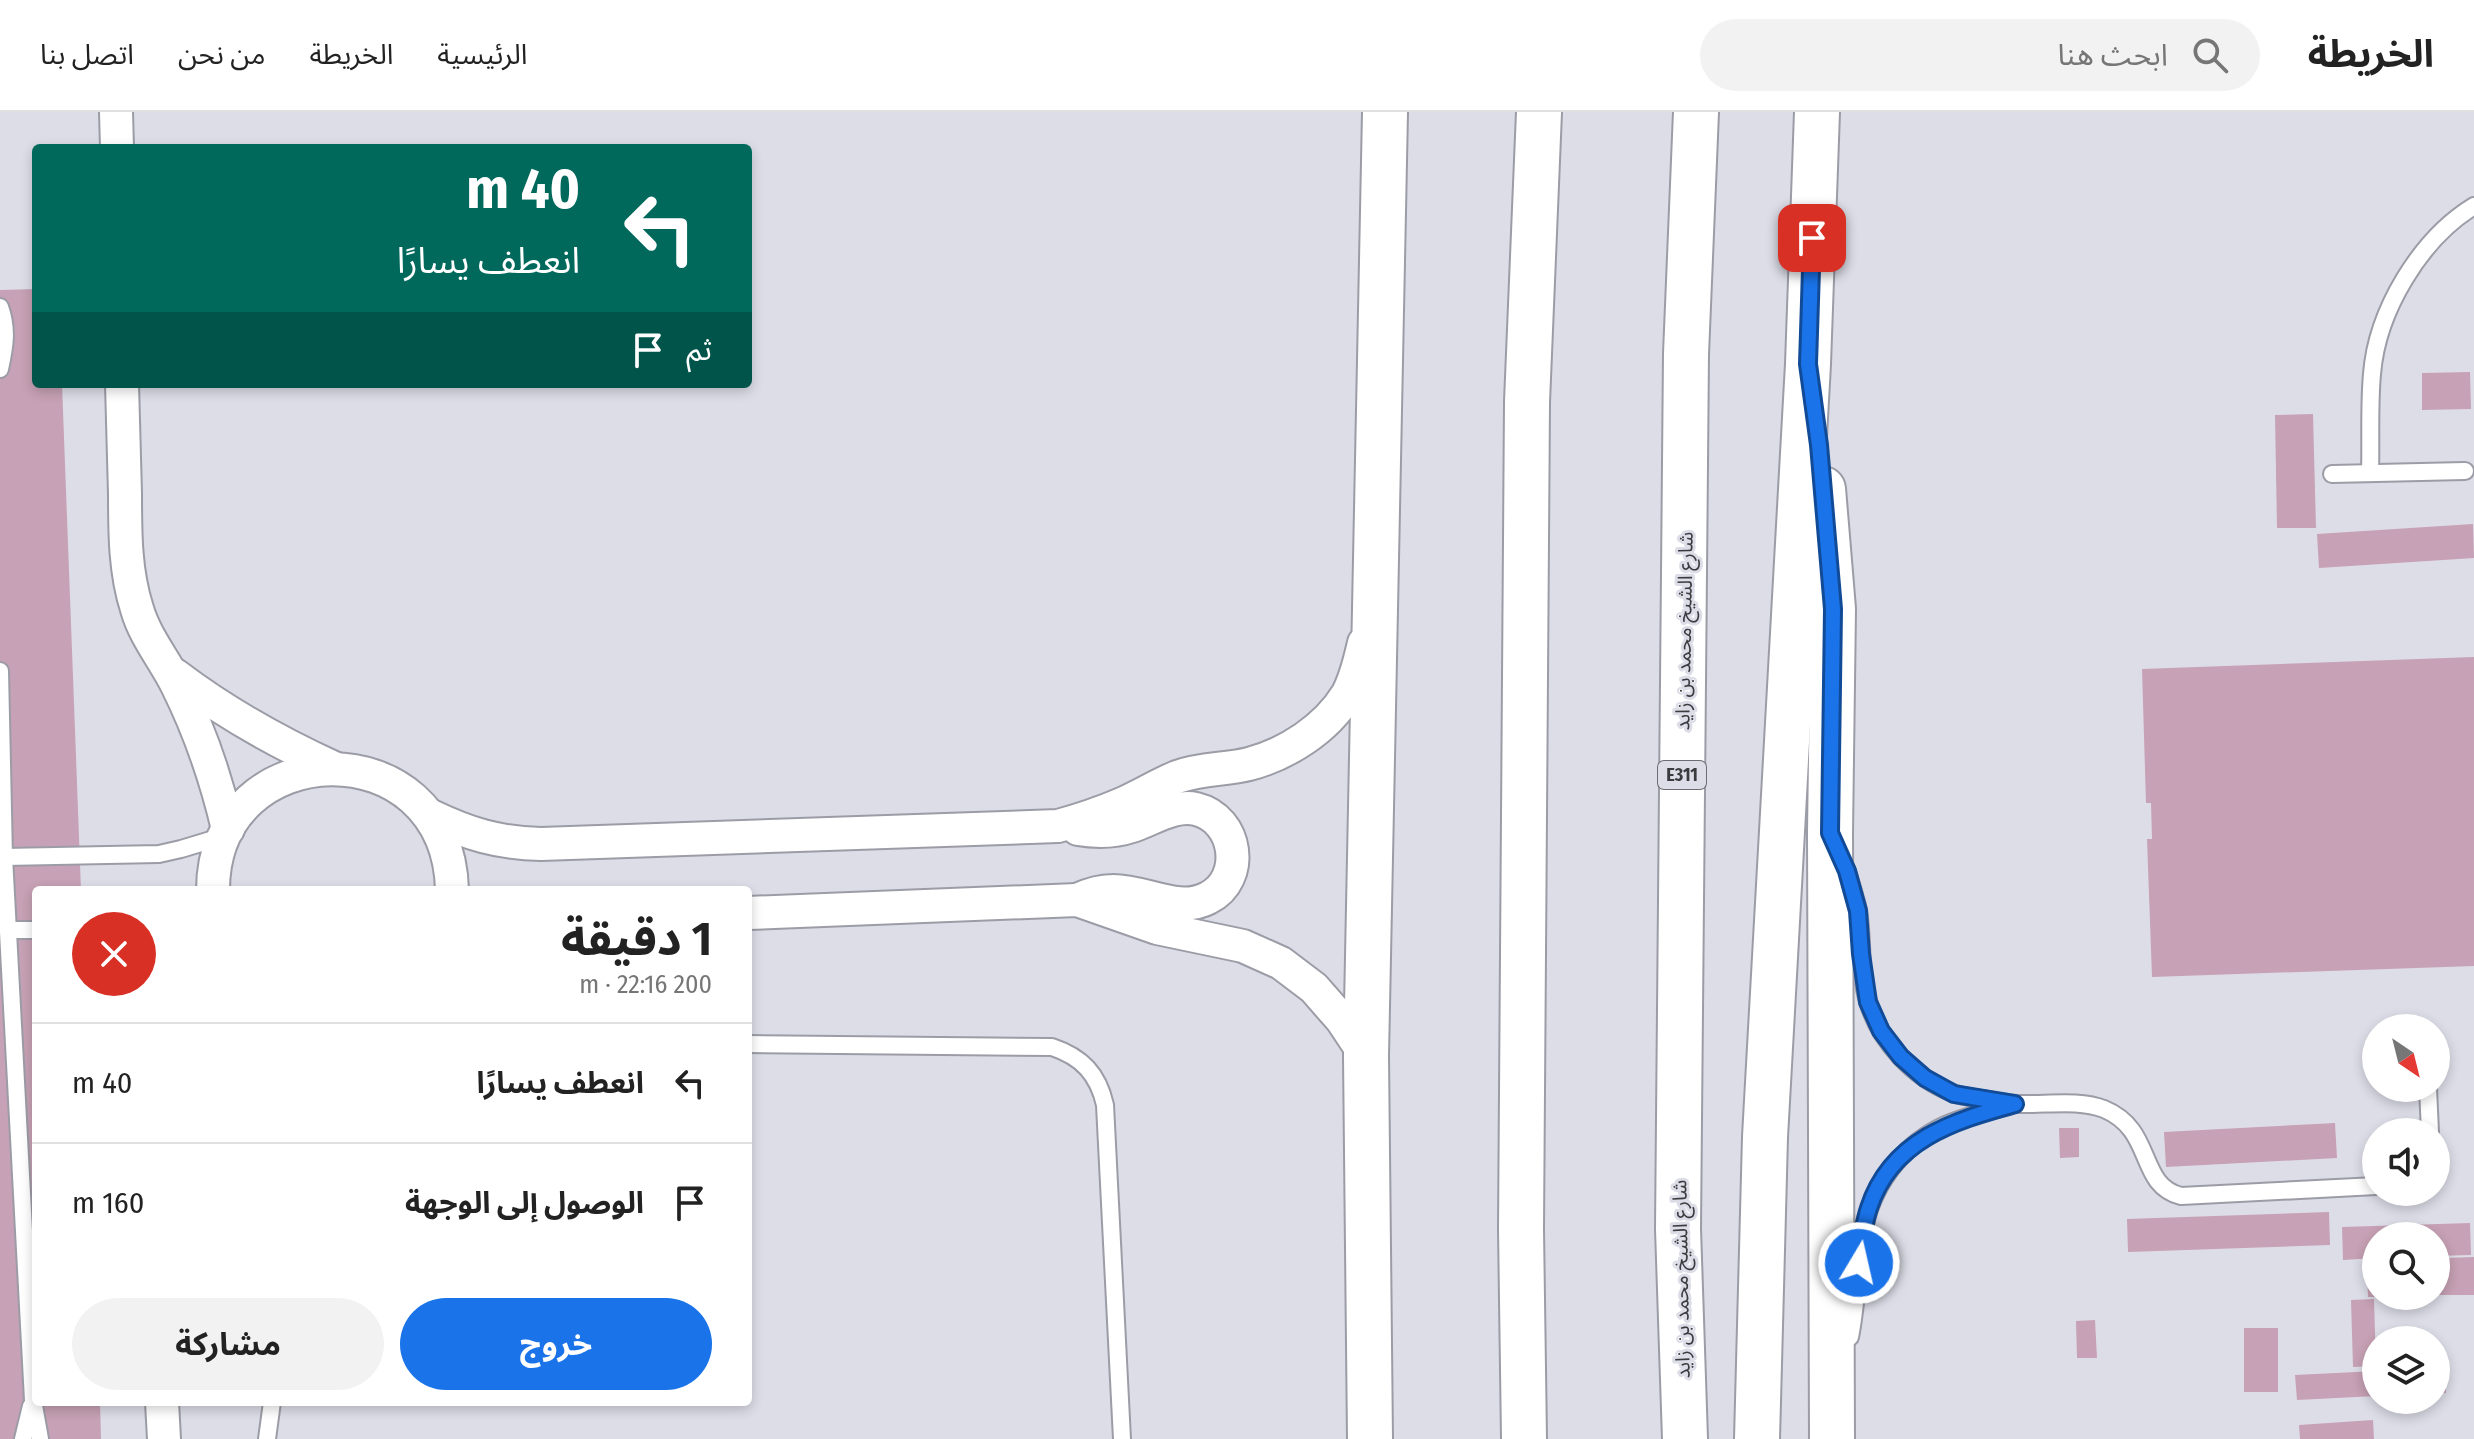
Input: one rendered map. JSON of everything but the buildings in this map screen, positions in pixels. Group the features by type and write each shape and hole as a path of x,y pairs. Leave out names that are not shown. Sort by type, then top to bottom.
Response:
{"highway":[{"path":"1370,1439 1366,1056 1385,112"},
{"path":"1524,1439 1521,1213 1527,434 1539,112"},
{"name":"شارع الشيخ محمد بن زايد","path":"1685,1439 1678,1229 1686,354 1696,112"},
{"path":"1757,1439 1765,1137 1808,364 1817,112"},
{"path":"1808,364 1819,445 1833,609 1830,833 1832,1439"}],"street":[{"path":"116,112 117,144"},
{"path":"122,388 129,579 151,642 170,671 199,732 220,796 226,832"},
{"path":"1058,826 1119,806 1177,777 1210,768 1247,765 1276,755 1303,740 1347,695 1358,670 1375,597"},
{"path":"170,671 232,716 334,768"},
{"path":"213,886 213,870 226,832 247,803 273,784 302,772 334,768 370,773 403,790 429,815 444,840 452,868 452,886"},
{"path":"429,815 483,838 527,844 1058,826 1100,831 1116,830 1180,808 1197,809 1212,816 1224,827 1234,858 1222,888 1209,898 1193,903 1113,891 1077,900 752,913"},
{"path":"1077,900 1157,928 1243,946 1281,963 1314,988 1342,1020 1366,1056"},
{"path":"162,1406 164,1439"}],"lane":[{"path":"2370,473 2372,372 2382,331 2397,292 2443,228 2474,206"},
{"path":"0,307 6,335 0,369"},
{"path":"2332,474 2465,471"},
{"path":"0,671 4,857 32,1381"},
{"path":"4,857 159,854 226,832"},
{"path":"1830,833 1847,871 1858,911 1868,1002 1881,1031 1901,1057 1925,1078 1954,1094 2015,1104 2102,1108 2129,1126 2139,1140 2158,1185 2168,1193 2181,1196 2362,1187"},
{"path":"8,930 32,930"},
{"path":"752,1044 1052,1047 1082,1061 1094,1074 1105,1105 1122,1439"},
{"path":"1831,1391 1847,1350 1853,1322 1869,1206 1882,1182 1897,1160 1917,1142 1940,1128 2015,1104"},
{"path":"23,1439 32,1404"},
{"path":"34,1406 40,1439"},
{"path":"267,1439 271,1406"}],"route":[{"path":"1812,238 1808,364 1819,445 1833,609 1830,833 1847,871 1858,911 1868,1002 1881,1031 1901,1057 1925,1078 1954,1094 2015,1104 1940,1128 1917,1142 1897,1160 1869,1206 1859,1263"}]}
